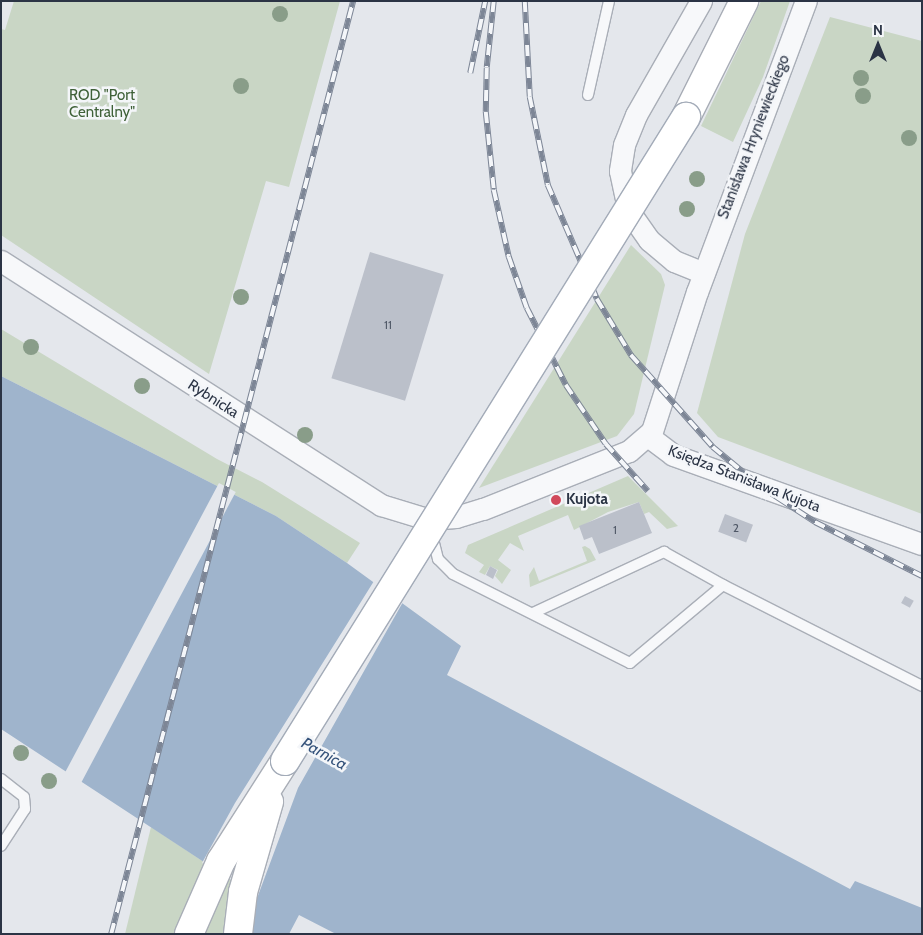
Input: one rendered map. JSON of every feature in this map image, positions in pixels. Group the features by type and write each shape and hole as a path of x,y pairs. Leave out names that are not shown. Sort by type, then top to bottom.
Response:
{"main road":[{"path":"189,934 221,860 285,761 686,117 744,1"},
{"path":"238,934 249,868 285,761"}],"street":[{"path":"701,1 636,115 624,144 620,172 625,203 644,235 670,259 704,273"},
{"name":"Stanisława Hryniewieckiego","path":"648,436 659,416 704,273 806,1"},
{"name":"Rybnicka","path":"1,261 360,493 402,514 432,519"},
{"path":"432,519 456,517 490,507 629,451 648,436"},
{"name":"Księdza Stanisława Kujota","path":"648,436 673,454 922,544"}],"lane":[{"path":"588,96 609,1"},
{"path":"432,519 434,551 445,567 470,583 630,663 723,585"},
{"path":"533,613 664,552 723,585 922,686"},
{"path":"1,779 18,789 24,797 25,809 1,846"}],"green space":[{"name":"ROD \"Port Centralny\"","path":"14,1 340,1 289,187 266,181 209,374 1,235 1,29 5,30"},
{"path":"761,1 790,1 763,77 733,142 701,126"},
{"path":"830,17 922,41 922,514 718,437 697,413 745,234"},
{"path":"631,245 661,274 665,285 634,414 617,436 479,488"},
{"path":"1,329 217,459 262,482 360,543 347,563 276,516 1,376"},
{"path":"628,476 678,526 667,529 649,512 644,514 639,502 608,512 574,530 568,515 518,536 524,551 510,543 498,560 511,570 502,584 495,576 498,570 490,566 485,575 479,572 484,565 465,553 468,545"},
{"path":"585,546 590,549 596,560 530,587 529,575 534,567 539,581 587,561 582,547"},
{"path":"151,827 245,889 225,934 125,934"}],"water":[{"name":"Parnica","path":"1,376 276,516 347,563 461,646 447,675 850,889 855,881 922,908 922,934 336,934 299,915 289,934 225,934 245,889 1,729"}],"pier":[{"path":"219,483 236,492 73,797 57,788"},
{"path":"374,581 403,602 298,788 256,901 233,881 202,863 235,803"}],"building":[{"path":"370,252 444,275 405,401 331,378"},
{"path":"639,502 652,533 599,554 592,537 584,540 579,526"},
{"path":"725,514 753,525 746,542 718,532"},
{"path":"490,566 497,570 493,579 486,575"},
{"path":"905,596 914,601 910,608 901,603"}],"railway":[{"path":"111,934 353,1"},
{"path":"470,73 485,1"},
{"path":"494,1 487,68 486,112 494,190 509,257 527,308 566,385 606,444 648,491"},
{"path":"525,1 530,97 548,185 597,299 631,355 713,447 760,486 815,522 922,576"}],"place":[{"name":"Kujota","path":"556,500"}]}
